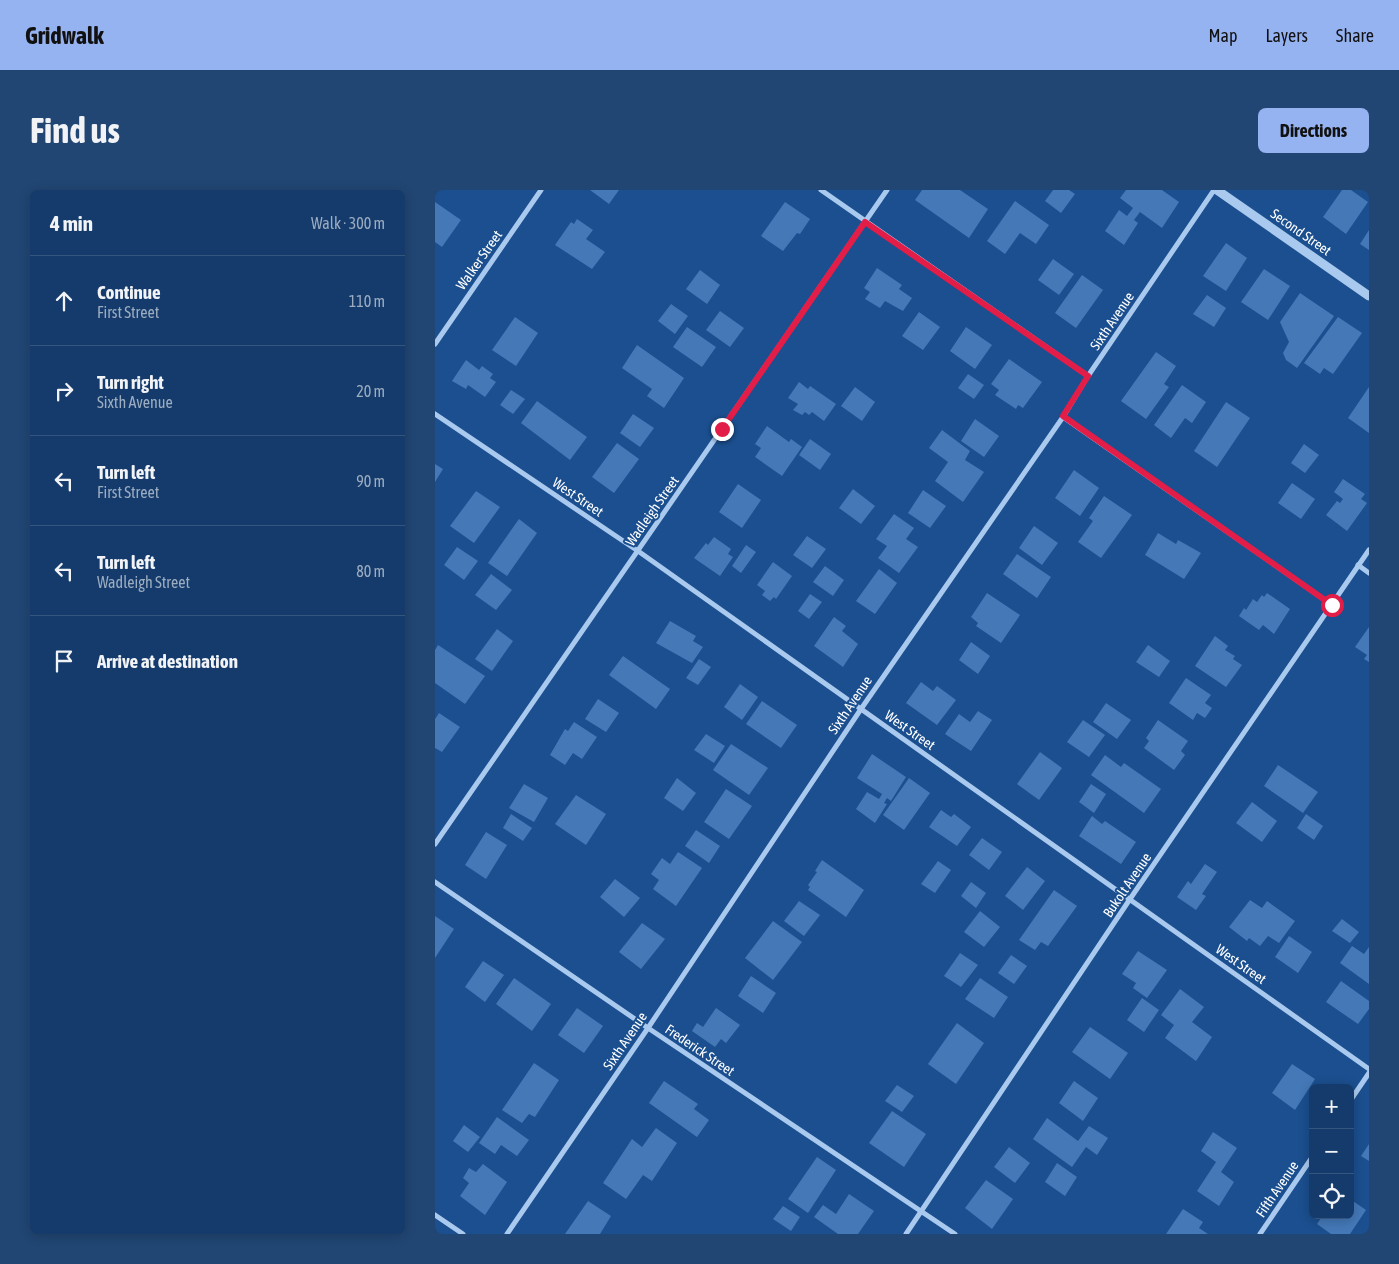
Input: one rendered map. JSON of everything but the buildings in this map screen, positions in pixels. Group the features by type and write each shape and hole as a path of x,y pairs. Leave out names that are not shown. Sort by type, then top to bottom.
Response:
{"street":[{"name":"Walker Street","path":"435,344 541,190"},
{"path":"821,190 1088,376"},
{"name":"Wadleigh Street","path":"435,844 887,190"},
{"name":"Second Street","path":"1215,190 1369,296"},
{"name":"Sixth Avenue","path":"507,1234 648,1028 861,709 1063,416 1088,376 1215,190"},
{"name":"West Street","path":"435,414 638,551 1369,1069"},
{"path":"1063,416 1332,605"},
{"name":"Bukolt Avenue","path":"906,1234 1130,899 1369,550"},
{"path":"1358,565 1369,573"},
{"name":"Frederick Street","path":"435,882 648,1028 955,1234"},
{"path":"1354,1095 1369,1073"},
{"name":"Fifth Avenue","path":"1260,1234 1309,1162"},
{"path":"435,1215 463,1234"}],"route":[{"path":"722,429 865,222 1088,376 1063,416 1332,605"}]}
